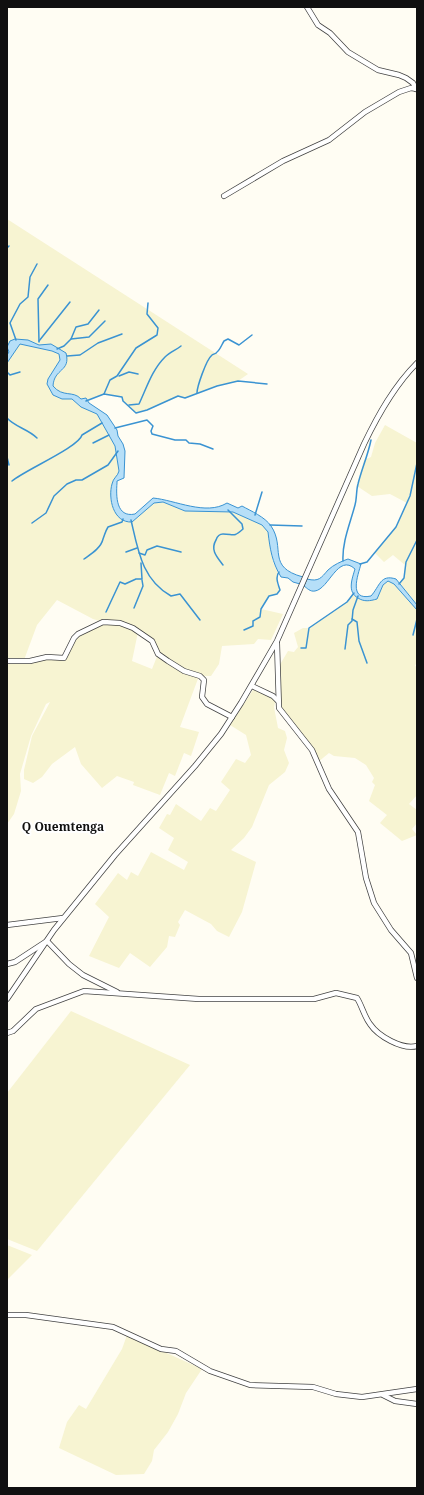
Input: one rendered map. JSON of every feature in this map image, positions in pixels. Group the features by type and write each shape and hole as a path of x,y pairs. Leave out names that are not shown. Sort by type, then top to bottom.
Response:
{"street":[{"path":"307,7 318,25 330,33 348,52 378,70 406,78 416,89"},
{"path":"224,196 283,161 330,140 365,112 399,92 411,88 416,89"},
{"path":"7,999 63,918 115,855 195,766 232,717 252,686 277,642 364,444 378,416 395,389 417,363"},
{"path":"7,661 30,661 47,657 64,658 74,638 78,634 103,622 120,623 133,628 152,641 158,654 168,661 184,671 200,676 204,680 202,697 207,704 232,717"},
{"path":"277,642 279,708 312,750 329,789 358,832 366,878 374,903 391,930 411,953 417,978"},
{"path":"252,686 273,696 279,702"},
{"path":"7,925 63,918"},
{"path":"7,964 15,962 47,940"},
{"path":"47,940 69,964 83,975 120,993"},
{"path":"7,1033 13,1031 36,1009 84,991 173,998 258,1000 314,999 336,993 349,995 356,998 360,1002 370,1024 377,1032 404,1046 417,1046"},
{"path":"7,1315 26,1315 113,1327 160,1349 176,1351 210,1371 250,1384 313,1387 336,1394 362,1397 417,1389"},
{"path":"383,1394 395,1402 417,1404"}],"shaded area":[{"path":"7,219 248,374 238,381 217,386 185,398 178,397 136,413 123,401 122,397 104,394 87,400 81,399 76,395 58,392 53,386 54,379 56,374 64,369 66,353 39,345 10,341 7,347"},
{"path":"20,344 59,354 60,360 48,379 47,384 53,395 62,399 72,399 81,407 97,414 115,446 119,471 110,497 114,511 138,518 145,509 154,503 163,502 185,511 233,512 262,525 269,532 270,549 273,562 278,573 277,584 280,590 277,594 269,596 261,609 283,614 271,640 258,639 254,644 222,646 219,664 211,676 199,676 180,727 199,732 191,756 184,753 175,776 169,773 160,795 133,785 134,782 117,776 102,788 81,764 75,747 52,764 42,777 33,783 24,779 24,770 32,736 50,702 46,704 31,736 20,774 21,791 14,814 7,824 7,363","holes":["57,600 93,619 103,622 74,638 61,658 24,660 37,625","138,632 155,646 158,654 152,669 132,661"]},
{"path":"385,425 417,443 417,605 400,583 404,578 405,565 393,555 384,562 375,553 396,527 407,503 390,494 372,496 357,486 364,460 371,457 375,443"},
{"path":"388,581 394,584 417,610 417,661 415,666 417,667 417,795 409,804 417,810 417,823 412,829 417,835 402,841 380,823 387,815 369,801 375,785 372,782 374,778 366,765 355,758 334,756 329,753 318,762 279,708 278,668 288,651 294,652 298,647 294,633 303,628 309,628 347,602 352,594 355,596 377,599 383,585"},
{"path":"255,687 276,699 274,707 278,728 285,731 287,738 284,750 289,763 285,772 269,785 252,827 244,838 231,850 256,862 242,912 229,937 217,931 211,924 185,910 178,922 180,925 175,937 169,936 167,947 150,967 130,953 119,968 89,956 109,917 95,904 118,873 127,880 131,872 138,876 151,852 184,870 188,862 168,850 174,838 159,828 167,814 170,815 176,804 201,821 210,808 216,811 230,790 221,782 236,759 245,763 251,755 246,735 230,725"},
{"path":"71,1011 190,1065 37,1251 7,1239 7,1093"},
{"path":"7,1245 32,1255 7,1280"},
{"path":"127,1335 202,1369 186,1393 178,1414 168,1432 154,1450 152,1461 144,1474 116,1475 59,1448 67,1422 79,1405 86,1409 122,1349"}],"water":[{"path":"15,339 28,340 39,345 51,344 66,353 66,364 56,376 53,386 60,392 78,396 81,399 86,398 89,403 107,415 117,430 118,436 125,451 124,478 117,481 118,505 124,513 135,514 153,498 200,508 219,507 227,503 238,508 242,506 262,517 271,526 275,534 279,556 284,568 303,577 300,584 293,582 288,578 281,577 275,566 268,532 262,525 233,512 185,511 163,502 154,503 132,522 120,518 113,509 111,496 113,482 119,471 115,446 97,414 81,407 72,399 62,399 53,395 47,384 48,379 60,360 59,354 20,344 7,363 7,355 9,352 7,347 10,341"},
{"path":"348,559 361,564 356,586 359,595 364,597 371,596 383,580 387,578 396,579 417,605 417,610 394,584 388,581 383,585 377,599 367,601 358,598 351,589 355,569 349,565 344,565 339,568 320,589 312,591 304,586 307,579 317,580 332,566"}],"waterway":[{"path":"16,340 10,323 20,304 28,297 30,277 37,264"},
{"path":"39,342 38,299 48,285"},
{"path":"39,341 70,302"},
{"path":"104,394 110,380 117,376 136,348 157,335 158,328 147,314 148,303"},
{"path":"71,339 76,327 88,324 99,310"},
{"path":"57,349 64,346 71,339 89,337 105,321"},
{"path":"67,356 80,355 98,343 122,334"},
{"path":"197,393 207,362 212,355 219,350 224,341 228,339 239,345 252,335"},
{"path":"129,405 139,404 150,379 160,362 167,355 181,346"},
{"path":"7,372 10,375 20,372"},
{"path":"119,376 129,372 138,374"},
{"path":"86,401 104,394 122,397 123,401 136,413 147,410 178,396 185,398 217,386 238,381 267,384"},
{"path":"7,418 37,438"},
{"path":"115,428 147,420 153,426 151,431 152,434 175,440 186,440 189,443 200,444 213,449"},
{"path":"12,481 72,446 82,435 102,423"},
{"path":"93,443 109,435"},
{"path":"343,561 345,540 356,502 358,484 371,440"},
{"path":"32,523 46,513 54,496 67,484 76,480 82,480 108,465 118,451"},
{"path":"7,457 9,465"},
{"path":"360,564 367,562 396,527 410,496 417,463"},
{"path":"255,515 262,492"},
{"path":"223,565 214,550 214,544 217,538 222,534 235,535 243,529 242,524 228,510"},
{"path":"84,559 100,545 108,527 122,522 123,519"},
{"path":"131,520 139,553 147,573 161,589 171,596 180,594 200,620"},
{"path":"270,525 302,526"},
{"path":"399,584 404,578 406,562 417,540"},
{"path":"139,553 145,555 147,550 157,546 181,552"},
{"path":"126,552 137,548"},
{"path":"106,612 120,582 125,584 136,579 142,579 141,563"},
{"path":"244,630 253,626 253,621 260,617 261,609 269,596 277,594 280,590 277,578 279,572"},
{"path":"134,608 143,586 142,580"},
{"path":"301,648 306,648 309,628 347,602 354,593"},
{"path":"345,649 348,625 352,621 353,610 358,596"},
{"path":"352,619 357,622 359,641 367,663"},
{"path":"413,635 417,619"}],"district":[{"name":"Q Ouemtenga","path":"63,826"}]}
